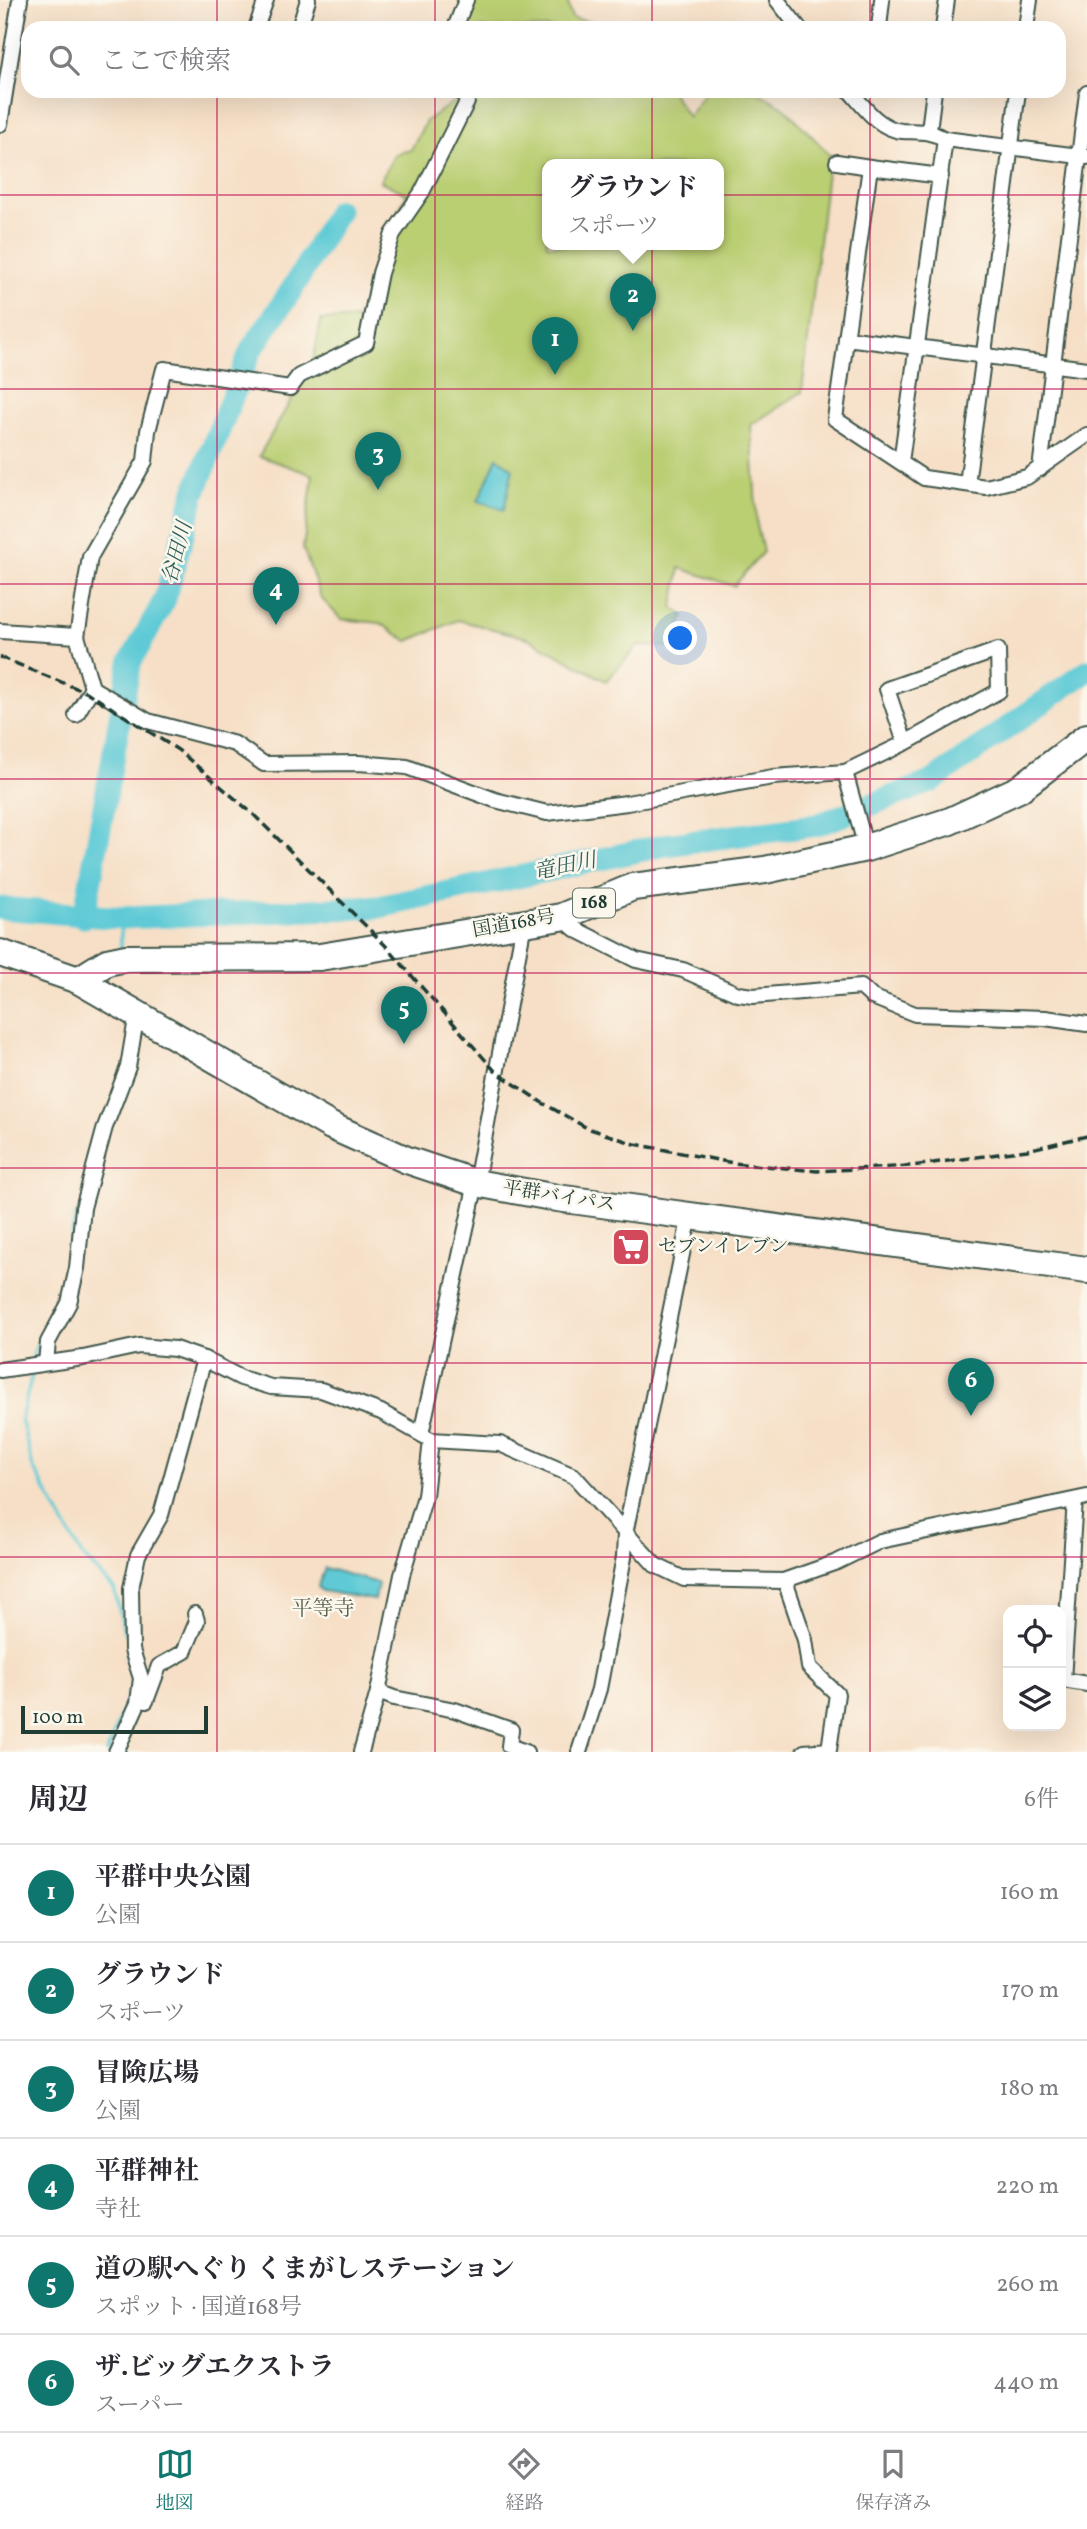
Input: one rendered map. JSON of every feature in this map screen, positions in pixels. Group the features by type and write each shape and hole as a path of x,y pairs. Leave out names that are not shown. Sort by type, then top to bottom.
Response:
{"highway":[{"name":"国道168号","path":"78,980 107,962 126,958 320,957 561,917 633,887 765,870 863,837 950,821 1019,789 1083,747"},
{"name":"平群バイパス","path":"0,953 78,980 250,1082 331,1126 407,1160 476,1183 557,1198 1087,1270"}],"street":[{"path":"0,124 20,0"},
{"path":"258,21 266,0"},
{"path":"301,21 308,0"},
{"path":"457,21 466,0"},
{"path":"777,0 794,21"},
{"path":"880,21 882,0"},
{"path":"944,21 947,0"},
{"path":"1027,21 1030,0"},
{"path":"1040,469 1052,364 1083,156 1087,93"},
{"path":"466,98 467,102 441,157 393,233 380,273 366,343 299,376 290,388 164,369 148,431 145,461 90,558 77,636 92,688 148,721 235,744 264,764 359,763 407,767 517,807 547,813 627,803 773,776 845,772 905,743 999,691 998,650 887,690 905,743"},
{"path":"856,98 873,119 898,131 929,130 945,139 1083,156"},
{"path":"929,130 933,98"},
{"path":"967,484 1017,98"},
{"path":"901,462 945,139"},
{"path":"837,162 941,176"},
{"path":"870,167 835,419 924,478 986,487 1027,477 1087,435"},
{"path":"846,338 1087,369"},
{"path":"0,631 77,636"},
{"path":"76,715 92,688"},
{"path":"845,772 863,837"},
{"path":"561,917 575,929 636,960 683,970 738,994 753,996 861,988 872,997 915,1014 1045,1018 1087,1024"},
{"path":"361,1752 378,1692 402,1575 425,1496 426,1437 524,923"},
{"path":"44,1363 48,1342 69,1303 77,1268 83,1208 105,1127 128,1068 137,1013"},
{"path":"579,1752 598,1689 624,1557 625,1534 690,1214"},
{"path":"0,1370 139,1346 175,1349 204,1359 241,1378 271,1387 321,1390 382,1412 426,1437 500,1444 574,1476 655,1564 684,1579 783,1581 837,1562 880,1541 1081,1498 1063,1680 1087,1684"},
{"path":"116,1752 125,1738 138,1703 141,1678 132,1639 131,1588 138,1555 162,1515 204,1359"},
{"path":"783,1581 805,1640 809,1667 837,1694 829,1750 804,1752"},
{"path":"146,1701 159,1666 184,1652 197,1621 195,1614"},
{"path":"378,1692 394,1698 455,1710 511,1730 509,1746 526,1752"}],"green space":[{"path":"473,0 567,0 572,18 586,21 463,21"},
{"path":"459,98 676,98 688,117 702,98 768,98 784,107 829,154 802,392 751,425 757,525 763,552 734,586 680,568 673,607 684,616 673,647 638,646 606,681 528,638 458,620 408,641 380,623 341,619 321,598 303,548 313,475 259,456 313,362 321,320 365,318 381,254 407,194 380,181 395,154 411,150 426,121"}],"water":[{"path":"497,457 513,469 504,510 478,501"},
{"path":"325,1568 378,1583 375,1600 322,1591 318,1587"}],"waterway":[{"name":"谷田川","path":"84,917 130,663 165,599 195,491 251,350 293,288 338,211"},
{"name":"竜田川","path":"0,908 121,918 379,907 666,845 817,825 931,782 1087,671"},
{"path":"121,918 121,949"},
{"path":"92,1149 94,1139"},
{"path":"33,1363 38,1343 59,1301 76,1215"},
{"path":"33,1371 21,1419 33,1467 81,1554 114,1589 125,1633"},
{"path":"107,1752 133,1683 126,1654"}],"railway":[{"path":"0,657 88,693 178,750 253,814 385,945 495,1071 541,1102 587,1128 635,1144 733,1163 817,1171 912,1166 1027,1150 1087,1136"}],"place":[{"name":"グラウンド","path":"633,331"},
{"name":"平群中央公園","path":"555,375"},
{"name":"冒険広場","path":"378,490"},
{"name":"平群神社","path":"276,625"},
{"name":"道の駅へぐり くまがしステーション","path":"404,1044"},
{"name":"セブンイレブン","path":"631,1247"},
{"name":"ザ.ビッグエクストラ","path":"971,1416"}],"district":[{"name":"平等寺","path":"323,1609"}]}
